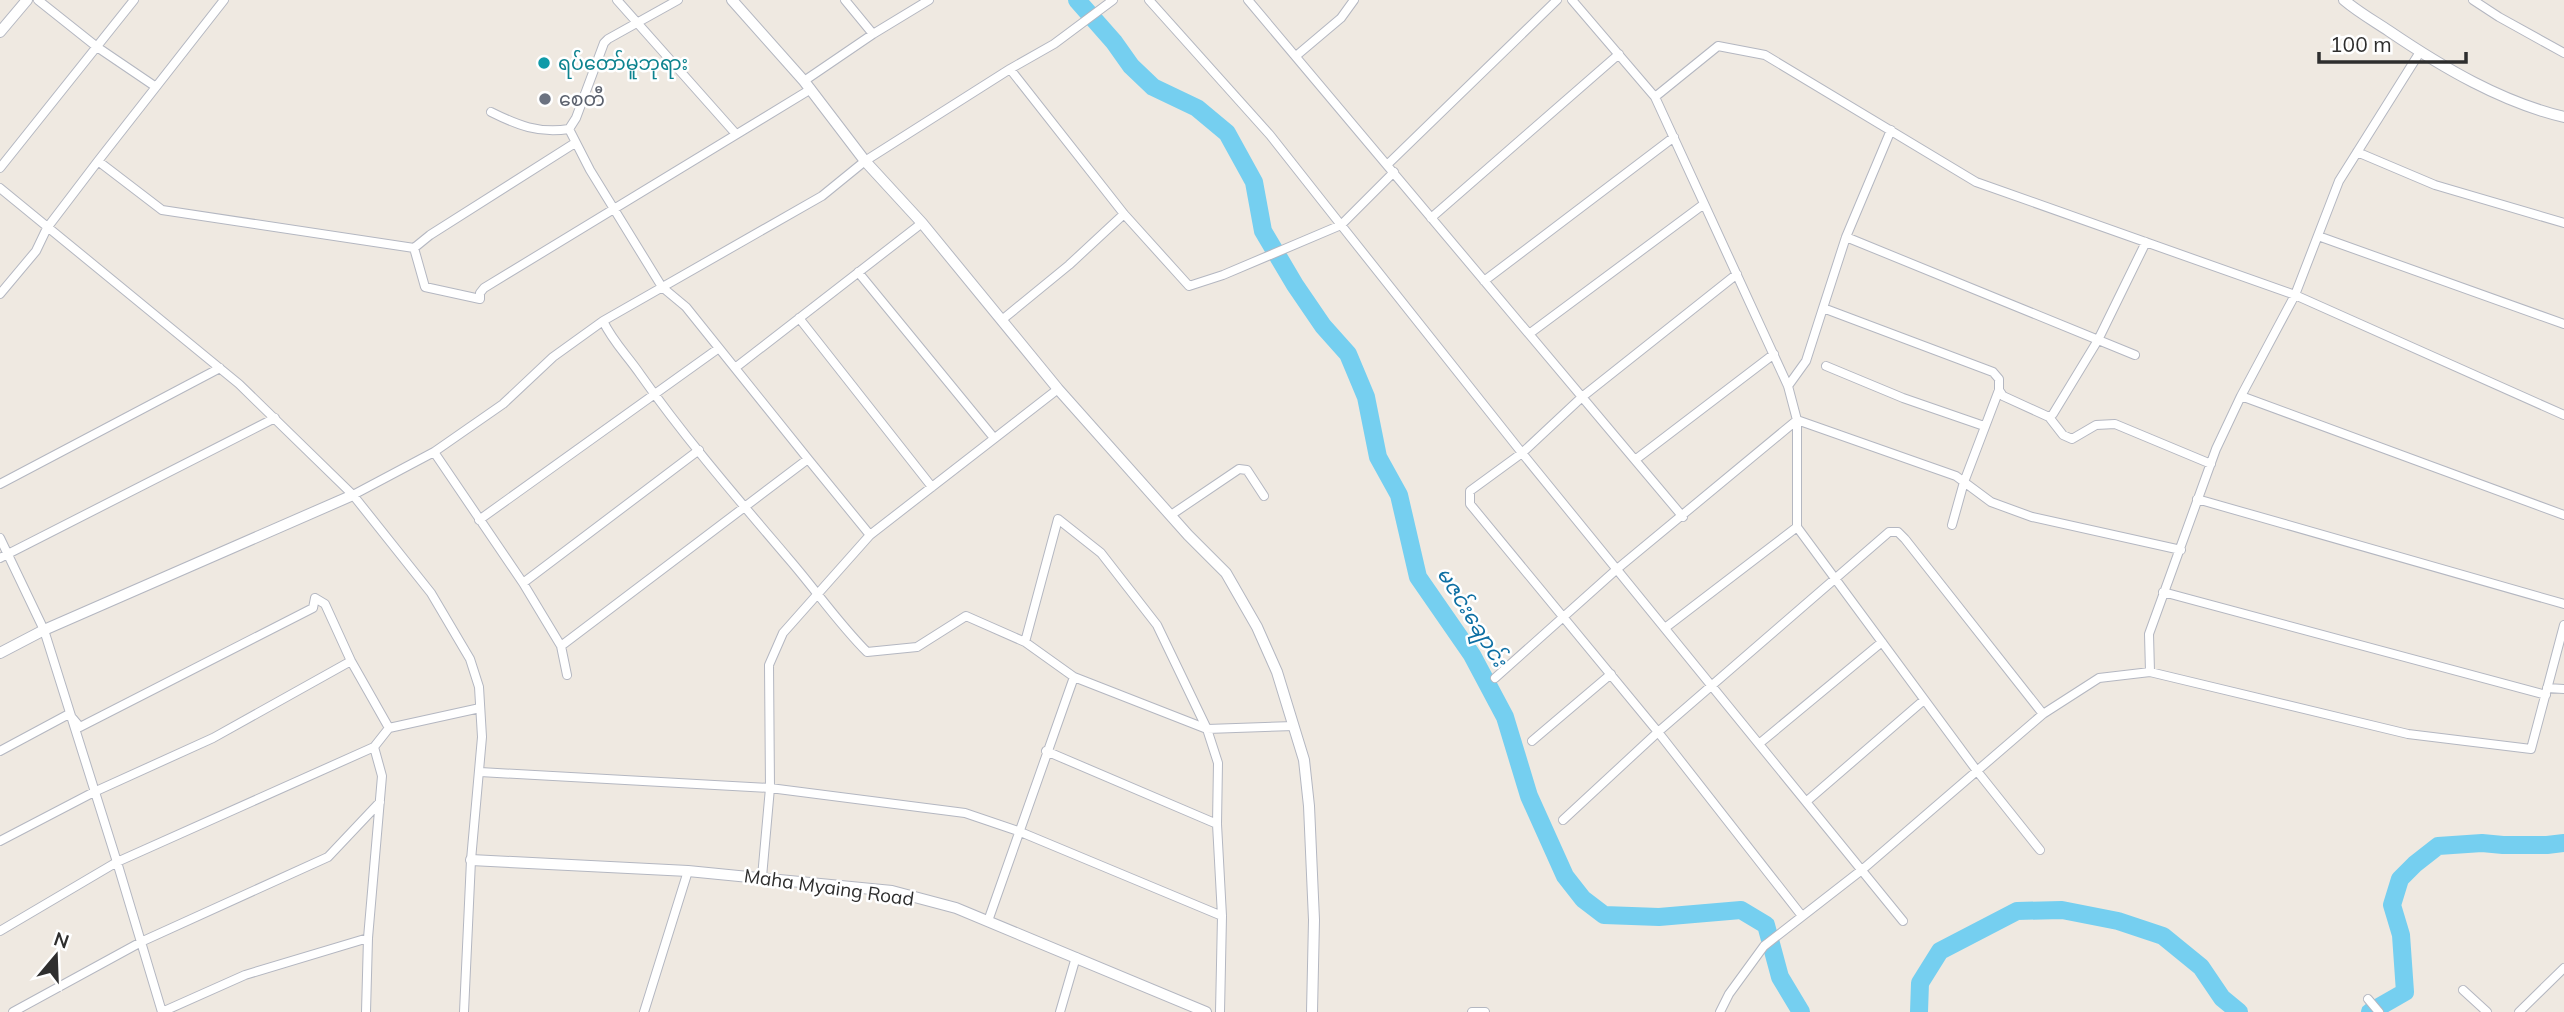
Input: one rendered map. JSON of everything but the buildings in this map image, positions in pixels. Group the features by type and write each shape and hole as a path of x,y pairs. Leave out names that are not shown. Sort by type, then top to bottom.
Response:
{"street":[{"path":"0,32 27,0"},
{"path":"37,0 97,47 156,87"},
{"path":"0,169 134,0"},
{"path":"0,294 36,251 47,228 98,161 224,0"},
{"path":"617,0 736,134"},
{"path":"491,112 533,130 553,132 569,129 576,118 604,43 678,0"},
{"path":"733,0 808,85 865,161 922,223 1058,389 1226,573 1257,627 1277,672 1304,760 1310,806 1314,920 1312,1012"},
{"path":"845,0 873,34"},
{"path":"414,248 425,287 480,299 484,288 736,134 808,85 873,34 929,0"},
{"path":"0,653 44,630 354,495 434,452 503,404 553,357 603,321 822,196 865,161 1054,44 1113,0"},
{"path":"1149,0 1270,135 1522,453 1903,921"},
{"path":"1248,0 1683,517"},
{"path":"1296,56 1341,18 1354,0"},
{"path":"1388,164 1557,0"},
{"path":"1572,0 1656,97 1788,386 1797,420 1797,527 1977,771 2039,850"},
{"path":"2344,0 2437,64 2494,92 2549,114 2564,117"},
{"path":"2473,0 2564,53"},
{"path":"1656,97 1718,46 1765,55 1976,182 2295,295 2564,415"},
{"path":"2150,672 2149,634 2211,464 2241,396 2295,295 2340,181 2420,52"},
{"path":"1431,218 1619,54"},
{"path":"1010,69 1124,214 1189,286 1270,256 1341,225 1395,172"},
{"path":"569,129 662,287 686,307 870,535"},
{"path":"1788,386 1806,361 1846,237 1891,130"},
{"path":"1484,281 1674,137"},
{"path":"98,161 162,210 414,248 575,143"},
{"path":"2357,152 2435,185 2564,223"},
{"path":"0,188 220,368 354,495 438,604 470,659 479,687 482,737 471,860 464,1012"},
{"path":"1529,334 1704,204"},
{"path":"1003,319 1069,265 1124,214"},
{"path":"735,368 922,223"},
{"path":"2318,236 2564,324"},
{"path":"1846,237 2135,355"},
{"path":"2049,417 2098,340 2146,242"},
{"path":"858,272 994,439"},
{"path":"1737,274 1582,397 1522,453 1470,491 1470,504 1658,732 1801,917"},
{"path":"1823,308 1993,372 2000,379 1999,390 1964,482 1952,525"},
{"path":"799,318 932,487"},
{"path":"603,321 612,341 654,394 818,592 845,630 867,652 917,647 965,616 1025,642 1074,677 1207,729 1294,726"},
{"path":"479,520 719,348"},
{"path":"1635,460 1774,354"},
{"path":"1826,366 1903,398 1984,426"},
{"path":"0,484 220,368"},
{"path":"762,877 770,788 769,665 783,633 870,535 1058,389"},
{"path":"1999,390 2003,396 2049,417 2063,435 2072,439 2096,425 2115,424 2211,464"},
{"path":"2241,396 2564,515"},
{"path":"4,556 275,418"},
{"path":"1797,420 1956,476 1991,502 2032,517 2181,551"},
{"path":"1495,678 1617,569 1797,420"},
{"path":"523,583 699,450"},
{"path":"434,452 523,583 561,646 567,675"},
{"path":"561,646 808,459"},
{"path":"1171,515 1239,469 1247,470 1264,496"},
{"path":"2197,499 2564,604"},
{"path":"1025,642 1058,519 1101,552 1157,625 1207,729 1218,764 1217,824 1222,916 1220,1012"},
{"path":"1665,628 1797,527"},
{"path":"1563,820 1658,732 1889,532 1898,532 2043,714"},
{"path":"0,538 4,556 44,630 162,1012 245,975 368,938"},
{"path":"2163,592 2546,691 2564,689"},
{"path":"69,713 80,727 313,608 315,598 325,604 351,661 389,728"},
{"path":"1720,1012 1729,994 1764,946 1863,869 2043,714 2099,678 2150,672 2408,734 2531,749 2564,625"},
{"path":"1760,743 1882,642"},
{"path":"0,841 94,792 213,738 351,661"},
{"path":"1532,741 1611,674"},
{"path":"988,921 1074,677"},
{"path":"1807,801 1924,700"},
{"path":"0,932 117,862 374,747 389,728 480,708"},
{"path":"0,751 69,713"},
{"path":"366,1012 368,938 382,776 374,747"},
{"path":"1046,751 1217,824"},
{"path":"480,772 770,788 965,813 1018,831 1222,916"},
{"path":"13,1012 139,943 328,857 380,802"},
{"name":"Maha Myaing Road","path":"471,860 688,871 892,891 956,908 1206,1012"},
{"path":"644,1012 688,871"},
{"path":"1060,1012 1076,957"},
{"path":"2519,1012 2564,968"},
{"path":"2463,990 2487,1012"},
{"path":"2368,999 2379,1012"},
{"path":"1472,1012 1485,1012"}],"waterway":[{"name":"မဇင်းချောင်း","path":"1077,0 1131,66 1153,87 1197,108 1227,133 1254,182 1263,231 1323,326 1348,354 1366,397 1378,457 1399,495 1418,577 1472,655 1505,717 1529,796 1565,876 1583,899 1604,915 1659,917 1741,910 1766,925 1780,977 1801,1012"},
{"name":"မဇင်းချောင်း","path":"2370,1012 2405,992 2401,935 2392,905 2400,879 2415,864 2438,846 2564,843"},
{"name":"မဇင်းချောင်း","path":"1919,1012 1920,983 1940,951 2017,911 2062,910 2118,921 2163,936 2201,967 2222,998 2239,1012"}],"place":[{"name":"ရပ်တော်မူဘုရား","path":"544,63"},
{"name":"စေတီ","path":"545,99"}]}
